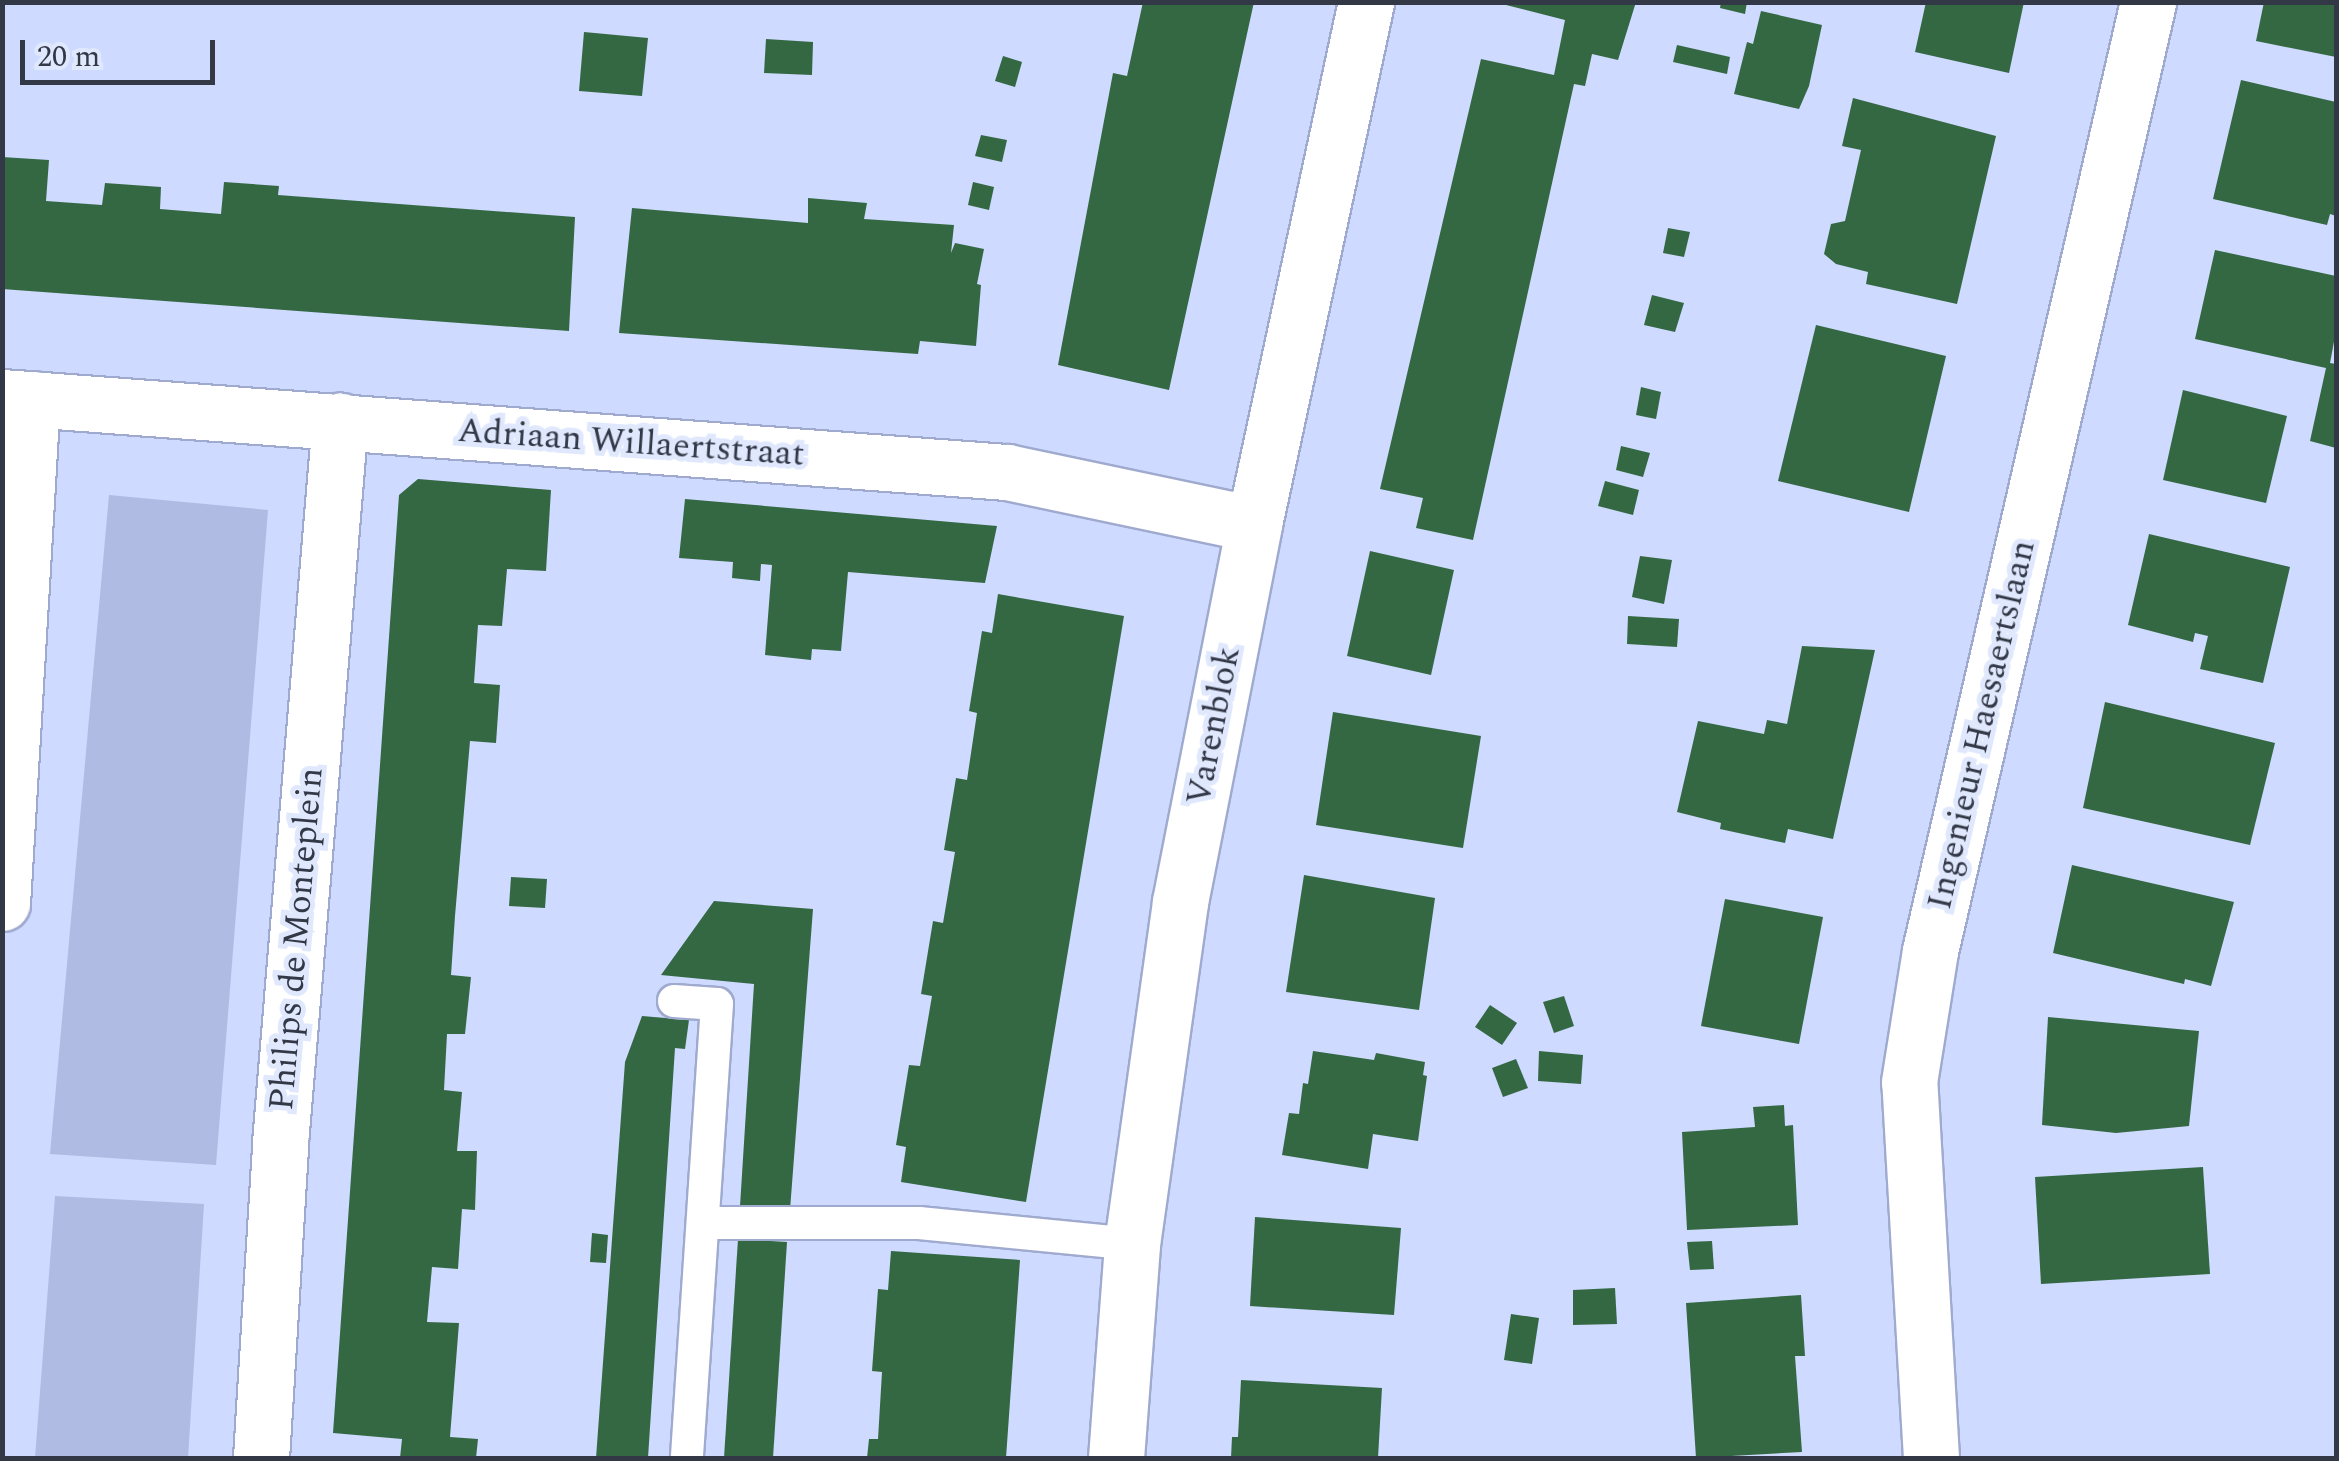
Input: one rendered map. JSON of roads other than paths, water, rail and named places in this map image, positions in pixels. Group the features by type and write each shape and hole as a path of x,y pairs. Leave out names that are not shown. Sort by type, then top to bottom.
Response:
{"street":[{"name":"Varenblok","path":"1116,1458 1132,1244 1180,902 1254,524 1366,2"},
{"name":"Ingenieur Haesaertslaan","path":"1931,1458 1909,1082 1930,950 2148,2"},
{"name":"Adriaan Willaertstraat","path":"17,398 1007,472 1254,524"},
{"path":"2,903 17,398"},
{"name":"Philips de Monteplein","path":"261,1458 280,1143 340,420"}],"lane":[{"path":"674,1001 717,1004 687,1458"},
{"path":"704,1223 919,1223 1132,1244"}]}
